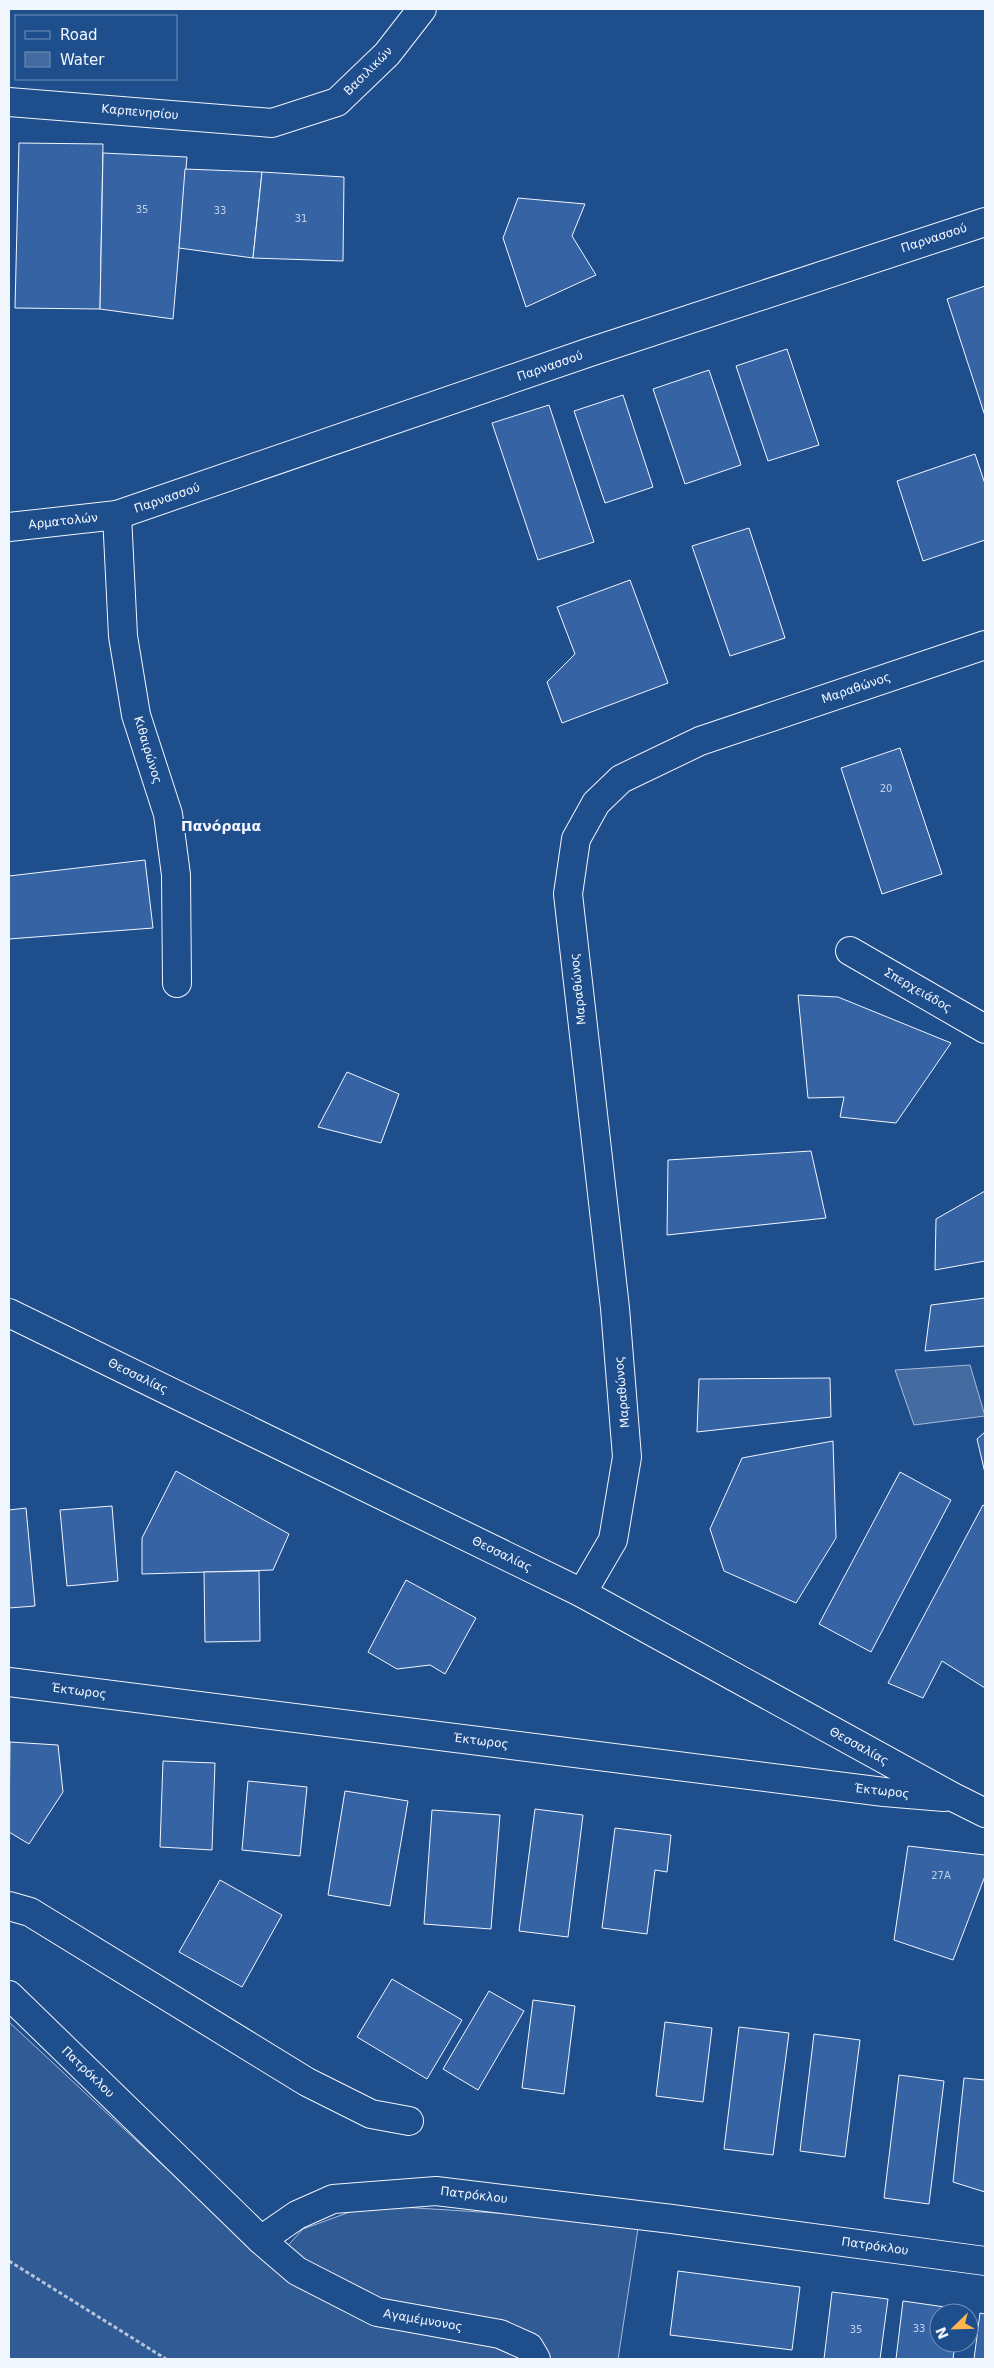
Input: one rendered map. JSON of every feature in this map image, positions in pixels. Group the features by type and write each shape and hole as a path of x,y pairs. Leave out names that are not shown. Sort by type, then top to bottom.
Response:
{"street":[{"name":"Βασιλικών","path":"272,123 337,102 387,54 422,9"},
{"name":"Καρπενησίου","path":"9,102 272,123"},
{"name":"Παρνασσού","path":"117,516 590,352 985,222"},
{"name":"Αρματολών","path":"9,527 117,516"},
{"name":"Κιθαιρώνος","path":"117,516 123,636 136,715 168,814 176,875 177,983"},
{"name":"Μαραθώνος","path":"582,1593 613,1540 627,1457 615,1308 574,961 568,894 576,839 596,802 621,779 700,741 985,645"},
{"name":"Σπερχειάδος","path":"850,951 985,1029"},
{"name":"Θεσσαλίας","path":"9,1314 582,1593 985,1813"},
{"name":"Έκτωρος","path":"9,1682 884,1792 953,1797"},
{"path":"9,1906 30,1912 307,2082 372,2114 409,2121"},
{"name":"Πατρόκλου","path":"9,1995 261,2240 297,2215 332,2200 436,2191 985,2261"},
{"name":"Αγαμέμνονος","path":"261,2240 297,2271 377,2312 500,2334 529,2347 536,2359"}],"path":[{"path":"9,2262 166,2359"}],"shaded area":[{"path":"9,2022 270,2265 303,2229 369,2205 639,2222 618,2359 9,2359"}],"water":[{"path":"970,1365 985,1416 914,1425 895,1370"}],"building":[{"path":"19,143 103,144 100,309 15,308"},
{"path":"103,153 187,157 173,319 100,309"},
{"path":"185,169 262,172 253,258 179,248"},
{"path":"262,172 344,177 343,261 253,258"},
{"path":"518,198 585,204 572,236 596,275 526,307 503,238"},
{"path":"985,286 985,416 947,299"},
{"path":"787,349 819,445 768,461 736,366"},
{"path":"709,370 741,465 685,484 653,389"},
{"path":"623,395 653,487 605,503 574,411"},
{"path":"549,405 594,542 538,560 492,423"},
{"path":"975,454 985,484 985,540 923,561 897,481"},
{"path":"749,528 785,638 730,656 692,546"},
{"path":"630,580 668,683 562,723 547,682 575,654 557,607"},
{"path":"900,748 942,874 882,894 841,768"},
{"path":"145,860 153,928 9,939 9,876"},
{"path":"798,995 838,997 951,1043 896,1123 840,1117 844,1097 808,1098"},
{"path":"347,1072 399,1094 381,1143 318,1127"},
{"path":"811,1151 826,1218 667,1235 668,1160"},
{"path":"985,1191 985,1261 935,1270 936,1219"},
{"path":"985,1298 985,1346 925,1351 931,1305"},
{"path":"830,1378 831,1417 697,1432 699,1379"},
{"path":"985,1432 985,1473 977,1439"},
{"path":"833,1441 836,1538 796,1603 724,1571 710,1529 742,1458"},
{"path":"176,1471 289,1534 273,1570 142,1574 142,1538"},
{"path":"900,1472 951,1500 871,1652 819,1624"},
{"path":"983,1505 985,1506 985,1688 942,1661 923,1698 888,1683"},
{"path":"112,1506 118,1581 67,1586 60,1510"},
{"path":"26,1508 35,1606 9,1608 9,1510"},
{"path":"259,1571 260,1641 205,1642 204,1572"},
{"path":"406,1580 476,1618 445,1674 430,1665 397,1669 368,1652"},
{"path":"10,1742 58,1745 63,1792 29,1844 9,1832"},
{"path":"163,1761 215,1763 212,1850 160,1847"},
{"path":"248,1781 307,1787 300,1856 242,1850"},
{"path":"345,1791 408,1801 390,1906 328,1895"},
{"path":"535,1809 583,1815 568,1937 519,1931"},
{"path":"432,1810 500,1815 491,1929 424,1924"},
{"path":"615,1828 671,1835 667,1872 655,1870 647,1934 602,1928"},
{"path":"908,1846 985,1855 985,1876 953,1960 894,1940"},
{"path":"220,1880 282,1915 242,1987 179,1952"},
{"path":"392,1979 462,2020 427,2079 357,2037"},
{"path":"489,1991 524,2011 478,2090 443,2069"},
{"path":"533,2000 575,2006 564,2094 522,2088"},
{"path":"665,2022 712,2028 703,2102 656,2096"},
{"path":"739,2027 789,2033 773,2155 724,2149"},
{"path":"814,2034 860,2040 845,2157 800,2151"},
{"path":"899,2075 944,2081 929,2204 884,2198"},
{"path":"964,2078 985,2080 985,2192 953,2182"},
{"path":"678,2271 800,2287 792,2350 670,2335"},
{"path":"832,2292 888,2299 880,2359 824,2359"},
{"path":"903,2301 929,2305 929,2353 954,2353 953,2359 896,2359"},
{"path":"980,2313 985,2314 985,2359 974,2359 975,2353 979,2353"}],"district":[{"name":"Πανόραμα","path":"221,826"}]}
